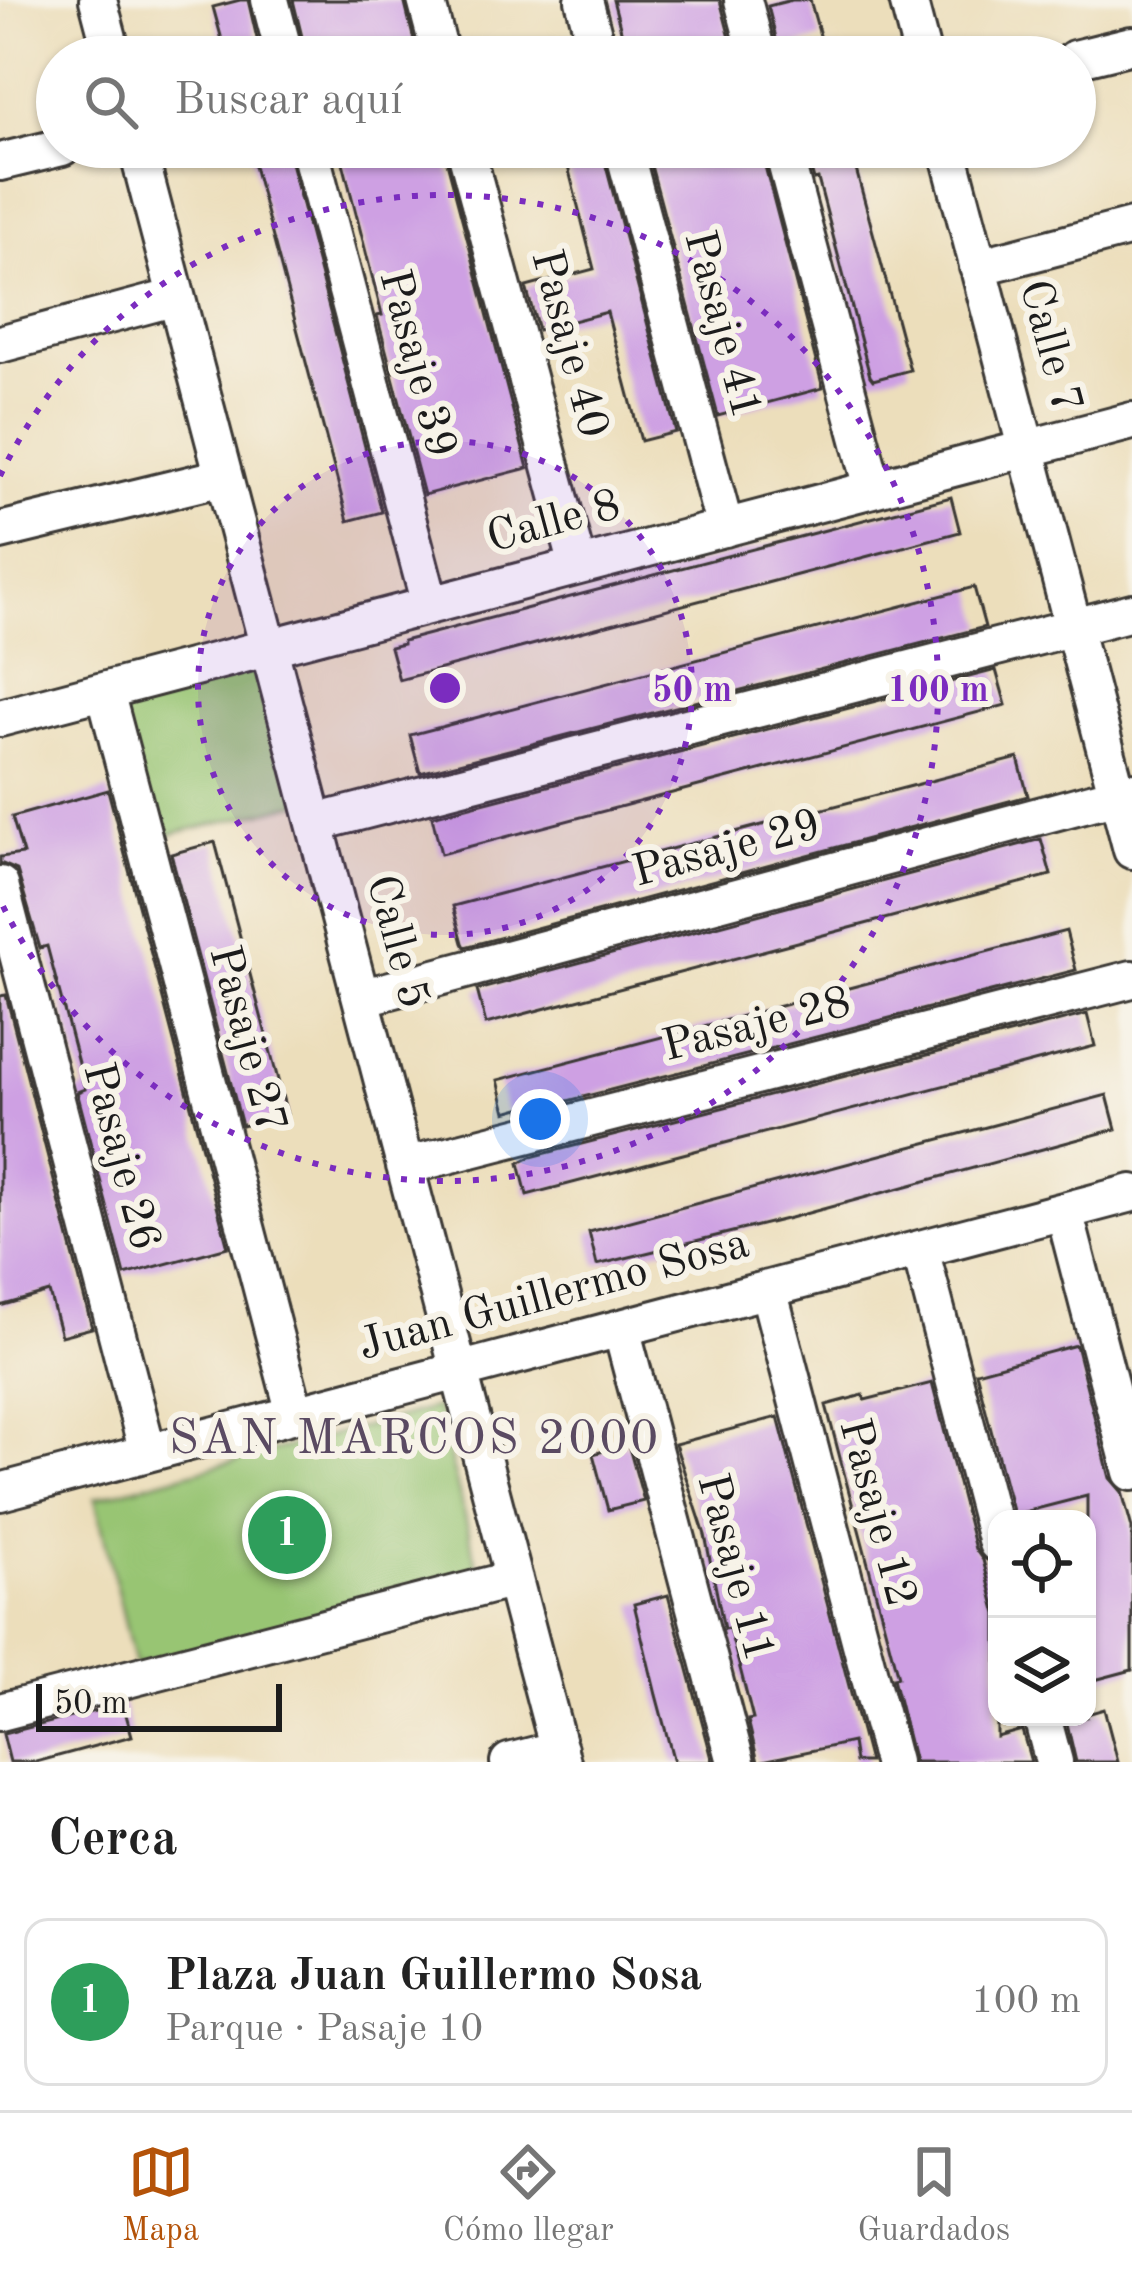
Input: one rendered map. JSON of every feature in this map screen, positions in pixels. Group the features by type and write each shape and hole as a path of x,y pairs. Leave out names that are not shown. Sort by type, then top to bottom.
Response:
{"street":[{"path":"98,0 107,36"},
{"path":"270,0 279,36"},
{"path":"426,0 435,36"},
{"path":"584,0 593,36"},
{"path":"742,0 752,36"},
{"path":"908,0 917,36"},
{"path":"1096,54 1132,45"},
{"path":"0,162 36,153"},
{"name":"Calle 5","path":"142,168 560,1756"},
{"name":"Pasaje 39","path":"315,168 430,605"},
{"name":"Pasaje 40","path":"471,168 578,566"},
{"name":"Pasaje 41","path":"629,168 725,528"},
{"path":"788,168 873,488"},
{"name":"Calle 7","path":"952,168 1073,628 1125,793 1132,850"},
{"path":"978,267 1132,227"},
{"path":"0,344 176,297"},
{"name":"Calle 8","path":"0,718 1132,421"},
{"path":"0,531 224,477"},
{"path":"315,823 1132,612"},
{"name":"Pasaje 27","path":"105,691 295,1414"},
{"name":"Pasaje 29","path":"361,998 1125,793"},
{"name":"Pasaje 26","path":"0,885 148,1453"},
{"name":"Pasaje 28","path":"405,1166 1132,979"},
{"name":"Juan Guillermo Sosa","path":"1,1487 148,1453 1132,1193"},
{"path":"1064,1211 1132,1472"},
{"path":"920,1249 988,1510"},
{"name":"Pasaje 12","path":"768,1289 892,1762"},
{"name":"Pasaje 11","path":"621,1328 736,1762"},
{"path":"0,1712 514,1579"},
{"path":"1044,1726 1054,1762"},
{"path":"509,1762 560,1756"}],"green space":[{"path":"264,659 301,803 150,839 113,696"},
{"path":"437,1407 479,1572 135,1665 95,1498"}],"building":[{"path":"248,0 256,36 221,36 213,7"},
{"path":"293,0 404,0 413,36 302,36"},
{"path":"613,0 720,0 729,36 622,36"},
{"path":"810,0 820,36 776,36 768,6"},
{"path":"255,168 292,168 382,512 348,521"},
{"path":"344,168 449,168 528,468 424,495 377,316 382,315"},
{"path":"568,168 607,168 676,432 641,441 607,312 538,330 526,287 594,269"},
{"path":"652,168 765,168 823,388 718,416"},
{"path":"811,168 856,168 910,370 873,380 870,376 818,179 814,180"},
{"path":"951,497 960,532 399,680 390,647 403,641"},
{"path":"974,587 985,627 420,773 410,735"},
{"path":"996,670 1006,705 441,854 432,816"},
{"path":"1018,758 1028,796 465,947 463,943 453,906"},
{"path":"108,790 228,1247 125,1275 77,1092 85,1089 47,946 40,948 17,870 0,863 0,857 23,854 12,817"},
{"path":"1041,839 1051,875 486,1024 477,990"},
{"path":"215,842 287,1114 242,1126 171,854"},
{"path":"1066,931 1076,970 521,1113 520,1108 506,1112 498,1080"},
{"path":"6,995 92,1328 61,1336 49,1292 0,1306 0,996"},
{"path":"1087,1014 1095,1046 527,1195 519,1163 531,1157"},
{"path":"1107,1095 1116,1129 597,1265 589,1232"},
{"path":"1076,1345 1110,1478 1122,1492 1132,1528 1132,1670 1096,1680 1096,1510 1087,1510 1087,1496 1032,1510 1012,1510 976,1372"},
{"path":"932,1383 975,1549 988,1579 988,1726 997,1726 997,1737 1022,1730 1031,1762 914,1762 893,1678 898,1677 826,1405 863,1395 865,1400"},
{"path":"778,1417 869,1762 855,1762 852,1742 758,1762 741,1672 729,1628 724,1629 705,1535 675,1444"},
{"path":"628,1444 644,1501 608,1510 593,1454"},
{"path":"668,1595 713,1762 674,1762 634,1604"},
{"path":"123,1704 132,1736 36,1762 10,1762 3,1734"},
{"path":"1104,1709 1118,1762 1076,1762 1068,1726 1096,1726 1096,1711"}],"place":[{"name":"Plaza Juan Guillermo Sosa","path":"287,1535"}],"district":[{"name":"SAN MARCOS 2000","path":"415,1440"}]}
